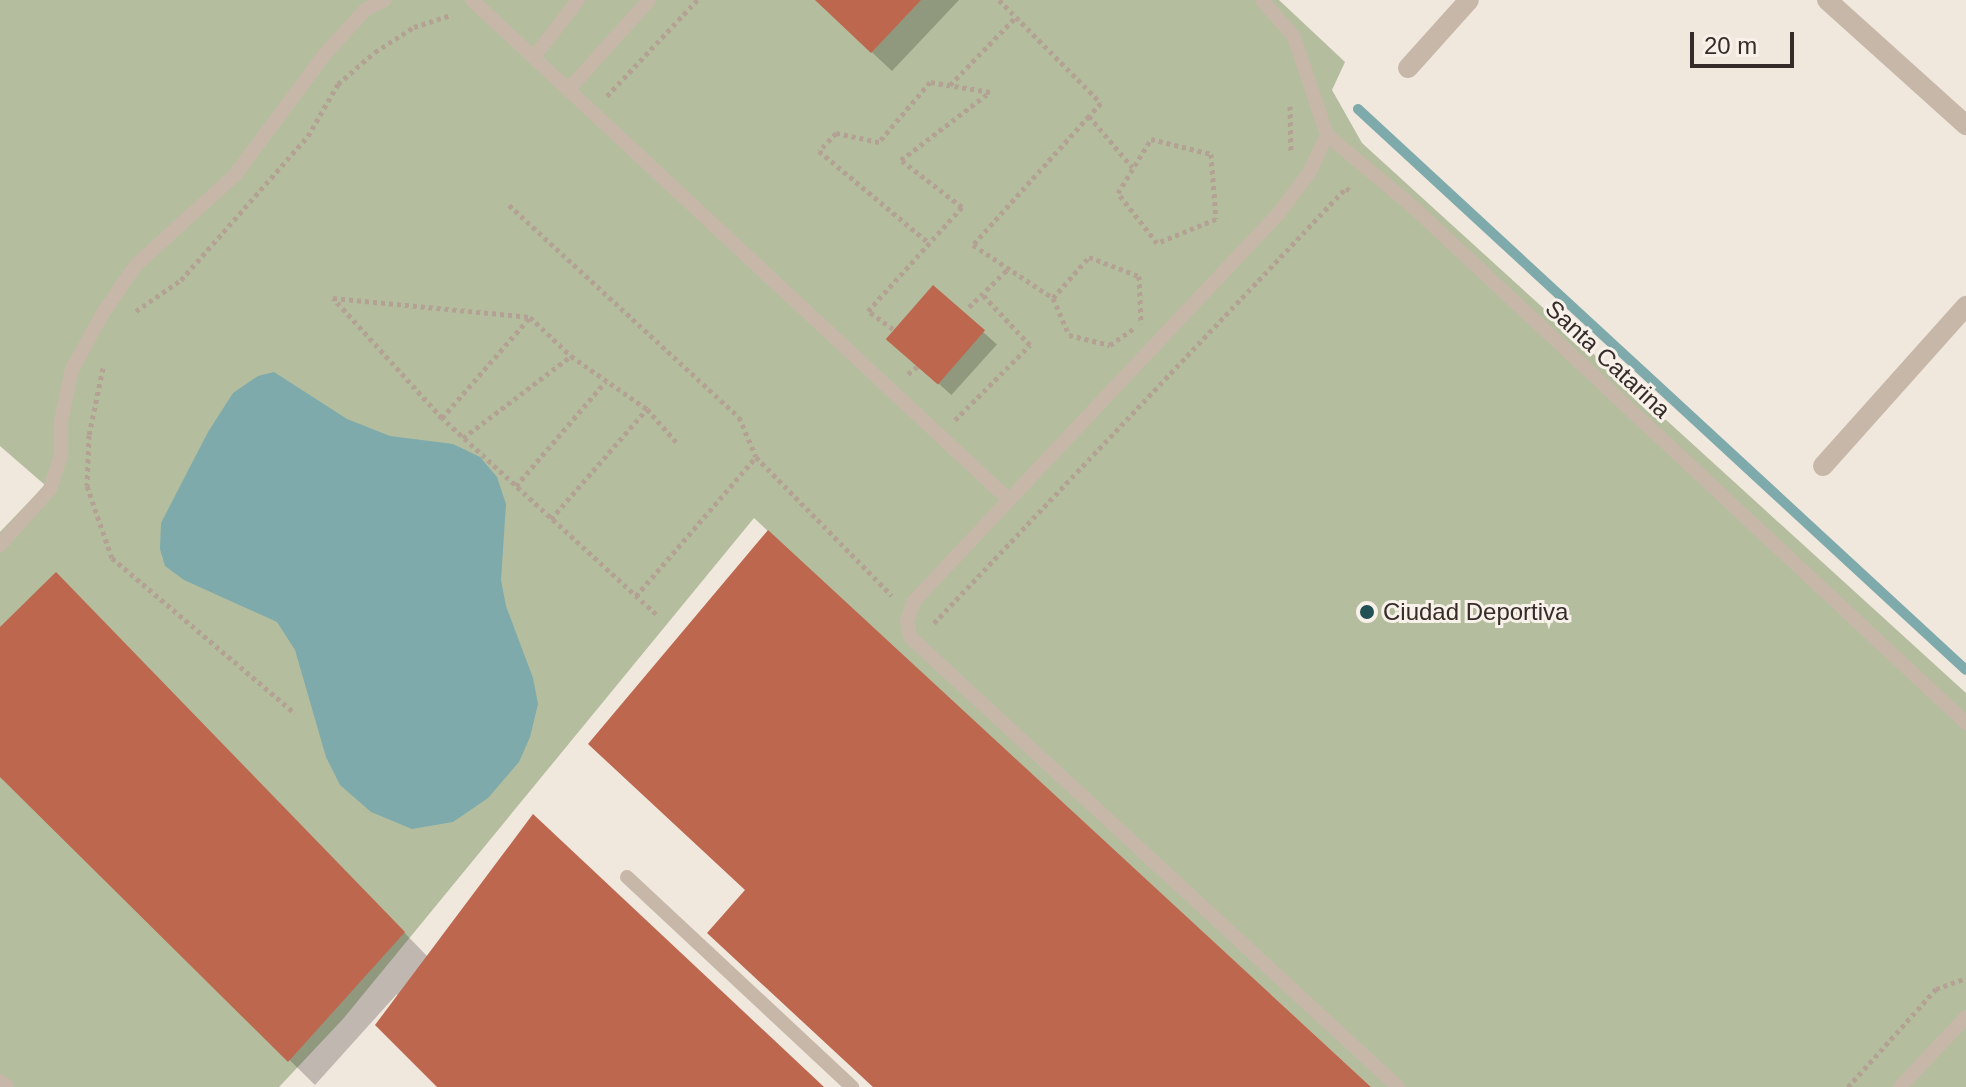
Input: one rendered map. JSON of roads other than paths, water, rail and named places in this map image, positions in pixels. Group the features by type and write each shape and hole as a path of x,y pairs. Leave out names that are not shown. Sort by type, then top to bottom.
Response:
{"street":[{"path":"1408,68 1469,0"},
{"path":"1827,0 1966,125"},
{"path":"1823,466 1966,306"}],"lane":[{"path":"0,545 50,489 61,455 61,421 72,369 103,313 136,265 235,175 325,54 365,10 385,0"},
{"path":"472,0 1009,500"},
{"path":"534,57 578,0"},
{"path":"569,89 649,0"},
{"path":"1262,0 1294,37 1327,135 1309,173 1279,213 914,601 907,621 910,637 1398,1087"},
{"name":"Santa Catarina","path":"1327,135 1412,206 1966,723"},
{"path":"627,877 852,1087"},
{"path":"1900,1087 1966,1017"},
{"path":"0,1081 7,1087"}],"water":[{"path":"274,372 347,419 390,436 453,444 480,457 497,477 506,504 501,580 506,606 533,678 538,704 530,737 519,762 488,798 453,822 412,829 371,812 340,785 326,757 295,650 277,622 184,580 165,566 160,549 161,523 208,432 233,393 258,376"}],"waterway":[{"path":"1358,109 1966,670"}],"place":[{"name":"Ciudad Deportiva","path":"1367,612"}]}
